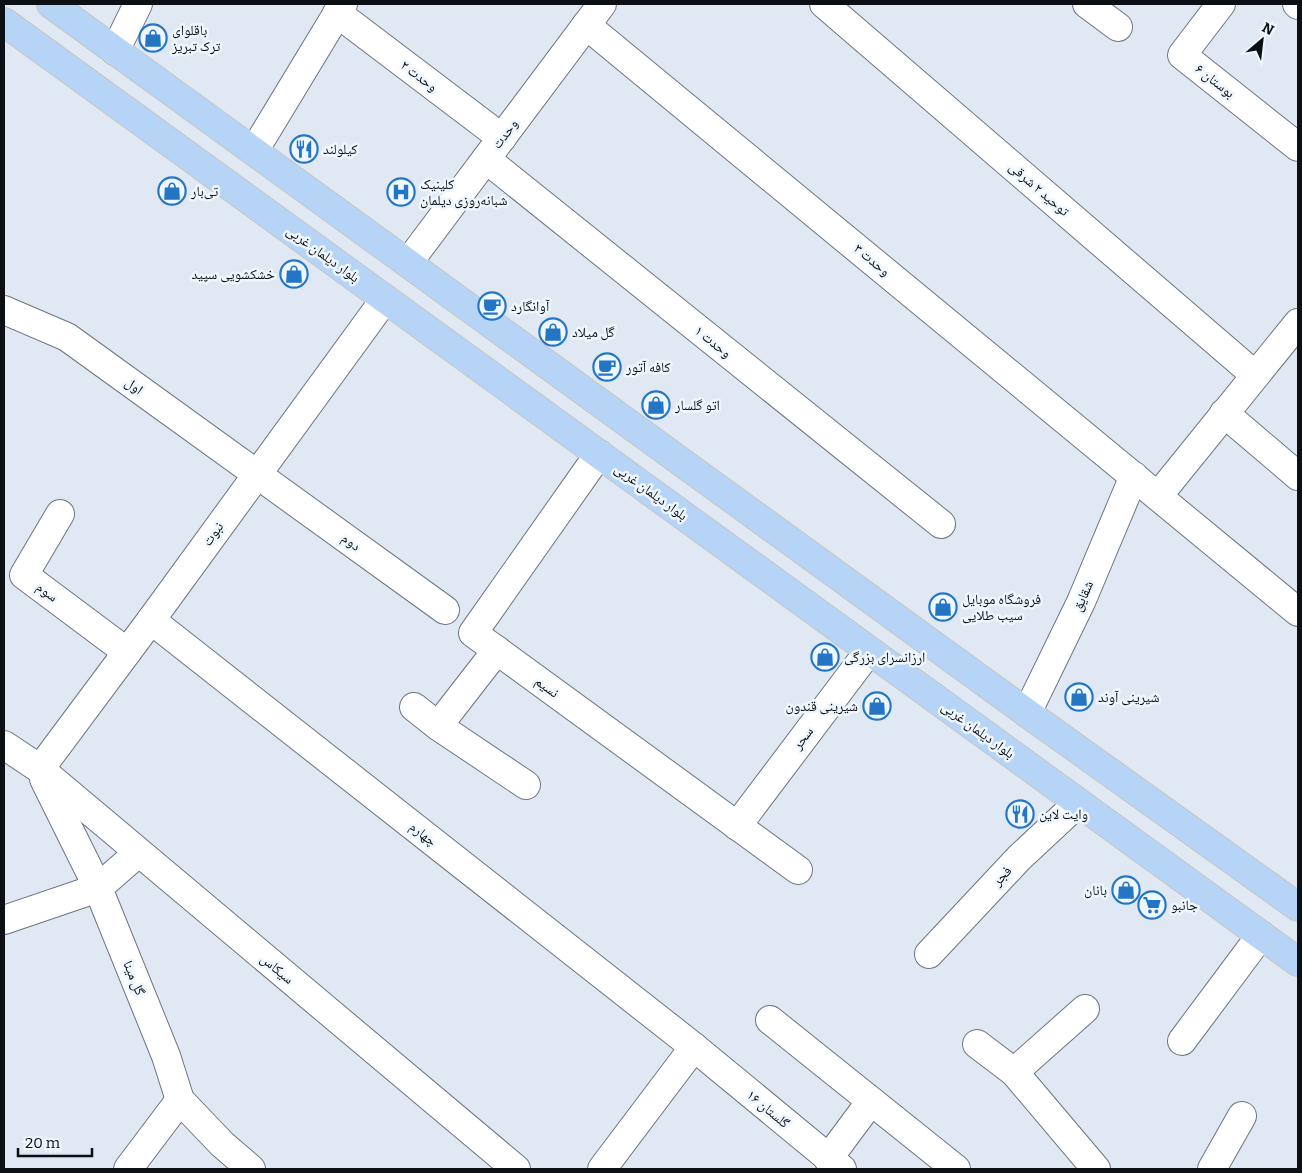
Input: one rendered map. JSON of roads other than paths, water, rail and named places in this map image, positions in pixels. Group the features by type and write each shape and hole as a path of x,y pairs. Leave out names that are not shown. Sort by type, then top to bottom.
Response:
{"main road":[{"path":"51,4 741,506 1298,907"},
{"name":"بلوار دیلمان غربی","path":"4,22 1298,962"},
{"path":"717,540 741,506"}],"street":[{"path":"115,50 138,4"},
{"name":"توحید ۲ شرقی","path":"824,4 1255,375"},
{"path":"1087,4 1118,27"},
{"name":"بوستان ۶","path":"1221,4 1182,55 1298,147"},
{"path":"254,151 340,8"},
{"name":"وحدت ۲","path":"340,8 494,149"},
{"name":"وحدت","path":"408,264 594,14"},
{"name":"وحدت ۳","path":"594,14 1134,476 1298,612"},
{"name":"وحدت ۱","path":"494,149 941,524"},
{"name":"نبوت","path":"40,769 385,299"},
{"name":"اول","path":"4,310 67,337 256,475"},
{"path":"1158,496 1298,323"},
{"path":"1224,413 1298,476"},
{"name":"نسیم","path":"599,454 473,633 798,870"},
{"name":"دوم","path":"256,475 445,610"},
{"name":"شقایق","path":"1027,713 1081,602 1134,476"},
{"name":"سوم","path":"60,514 24,575 127,652"},
{"name":"چهارم","path":"151,620 694,1047"},
{"path":"438,726 497,650"},
{"name":"سحر","path":"737,826 869,651"},
{"path":"414,707 438,726 526,785"},
{"name":"سیکاس","path":"4,745 40,769 516,1169"},
{"name":"گل مینا","path":"40,769 98,888 166,1056 180,1100 222,1144 250,1169"},
{"name":"فجر","path":"929,954 1019,858 1078,802"},
{"path":"4,920 98,888 138,853"},
{"path":"1182,1041 1261,935"},
{"path":"1014,1072 1085,1009"},
{"path":"770,1020 956,1169"},
{"path":"977,1044 1014,1072 1096,1169"},
{"path":"602,1169 694,1047"},
{"name":"گلستان ۱۶","path":"694,1047 835,1164"},
{"path":"128,1169 180,1100"},
{"path":"835,1164 871,1101"},
{"path":"1212,1169 1242,1116"}],"place":[{"name":"باقلوای ترک تبریز","path":"153,38"},
{"name":"کیلولند","path":"304,149"},
{"name":"تی‌بار","path":"172,191"},
{"name":"کلینیک شبانه‌روزی دیلمان","path":"401,192"},
{"name":"خشکشویی سپید","path":"294,274"},
{"name":"آوانگارد","path":"492,306"},
{"name":"گل میلاد","path":"553,332"},
{"name":"کافه آتور","path":"607,367"},
{"name":"اتو گلسار","path":"656,405"},
{"name":"فروشگاه موبایل سیب طلایی","path":"943,607"},
{"name":"ارزانسرای بزرگی","path":"825,657"},
{"name":"شیرینی آوند","path":"1079,697"},
{"name":"شیرینی قندون","path":"877,706"},
{"name":"وایت لاین","path":"1020,814"},
{"name":"بانان","path":"1126,890"},
{"name":"جانبو","path":"1152,905"}]}
